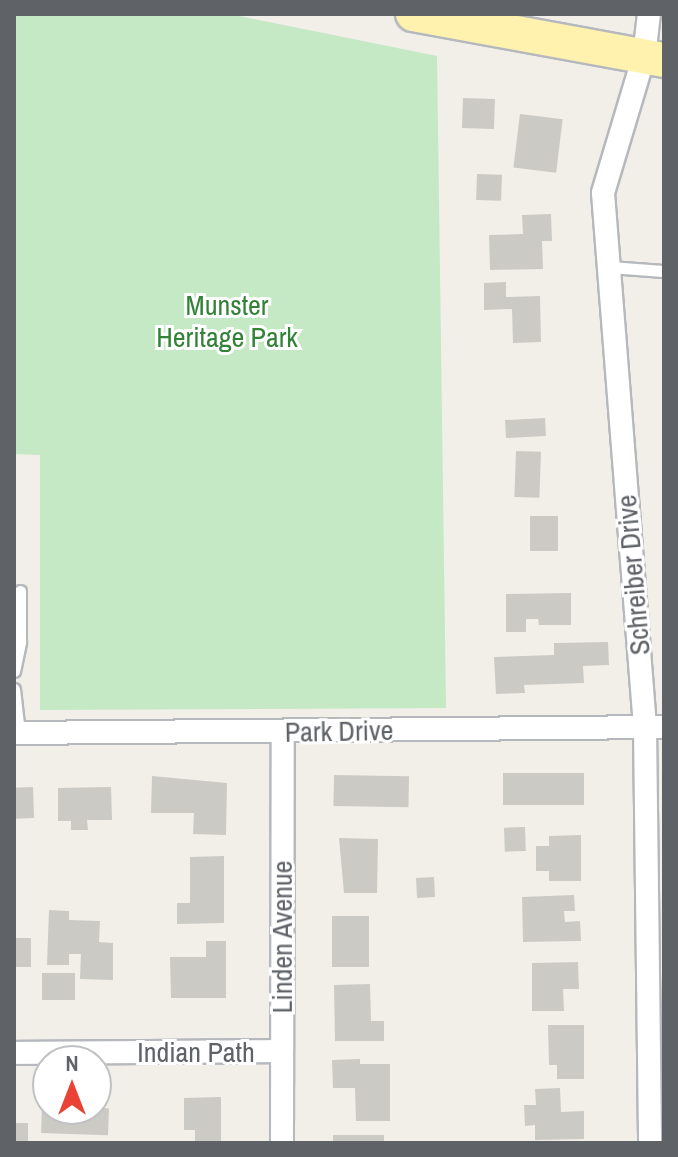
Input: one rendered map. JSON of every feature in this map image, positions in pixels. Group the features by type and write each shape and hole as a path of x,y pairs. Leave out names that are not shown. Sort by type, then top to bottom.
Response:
{"main road":[{"path":"413,14 654,58"}],"street":[{"name":"Schreiber Drive","path":"649,14 654,58 603,193 654,727 650,1143"},
{"name":"Park Drive","path":"16,733 654,727"},
{"name":"Linden Avenue","path":"282,1143 283,731"},
{"name":"Indian Path","path":"14,1053 281,1051"}],"lane":[{"path":"609,267 664,271"},
{"path":"14,671 20,642 20,591"},
{"path":"14,689 16,733"}],"green space":[{"name":"Munster Heritage Park","path":"14,14 229,14 437,56 446,708 40,710 40,455 14,454"}],"building":[{"path":"463,98 495,99 494,129 462,128"},
{"path":"520,114 563,119 556,173 513,168"},
{"path":"477,174 502,175 501,201 476,200"},
{"path":"551,214 552,241 542,241 543,269 490,270 489,235 523,234 522,215"},
{"path":"506,282 506,297 540,296 541,342 513,343 512,309 484,310 484,283"},
{"path":"545,418 546,436 506,438 505,420"},
{"path":"516,451 541,452 539,498 514,497"},
{"path":"530,516 558,516 558,551 530,551"},
{"path":"571,593 571,625 539,625 538,619 526,619 526,632 506,632 506,594"},
{"path":"608,642 609,665 583,666 584,683 524,685 525,693 496,694 494,657 554,655 554,643"},
{"path":"503,773 584,773 584,805 503,805"},
{"path":"334,775 409,776 408,807 333,806"},
{"path":"152,776 227,783 226,835 193,834 194,813 151,813"},
{"path":"33,787 34,818 15,819 14,788"},
{"path":"111,787 112,820 87,820 88,830 71,830 71,821 58,821 58,788"},
{"path":"525,827 526,851 505,852 504,828"},
{"path":"581,835 581,881 549,881 549,871 536,871 536,846 549,846 549,836"},
{"path":"339,838 378,839 377,893 344,893"},
{"path":"224,856 224,923 177,924 177,903 190,903 190,857"},
{"path":"434,877 435,897 417,898 416,878"},
{"path":"574,895 575,911 564,911 565,922 580,921 581,941 523,942 522,897"},
{"path":"49,910 69,911 69,920 100,921 99,942 113,943 113,980 80,979 81,954 69,954 69,965 47,965"},
{"path":"332,916 369,916 369,967 332,967"},
{"path":"14,938 31,938 31,967 14,967"},
{"path":"206,941 226,941 226,998 171,998 170,957 206,957"},
{"path":"578,962 579,989 563,989 564,1011 532,1011 532,963"},
{"path":"42,973 75,973 75,1000 42,1000"},
{"path":"370,984 371,1021 384,1021 384,1041 335,1041 334,985"},
{"path":"548,1025 584,1025 584,1079 557,1079 557,1065 549,1065"},
{"path":"360,1059 360,1064 390,1064 390,1121 356,1121 355,1088 333,1088 332,1060"},
{"path":"560,1088 561,1112 584,1111 584,1139 535,1140 535,1125 525,1126 524,1105 536,1105 535,1089"},
{"path":"221,1097 221,1143 195,1143 195,1130 184,1130 184,1098"},
{"path":"14,1123 28,1123 28,1143 14,1143"},
{"path":"41,1125 108,1125 108,1135 41,1133"},
{"path":"333,1135 384,1135 384,1143 333,1143"}]}
